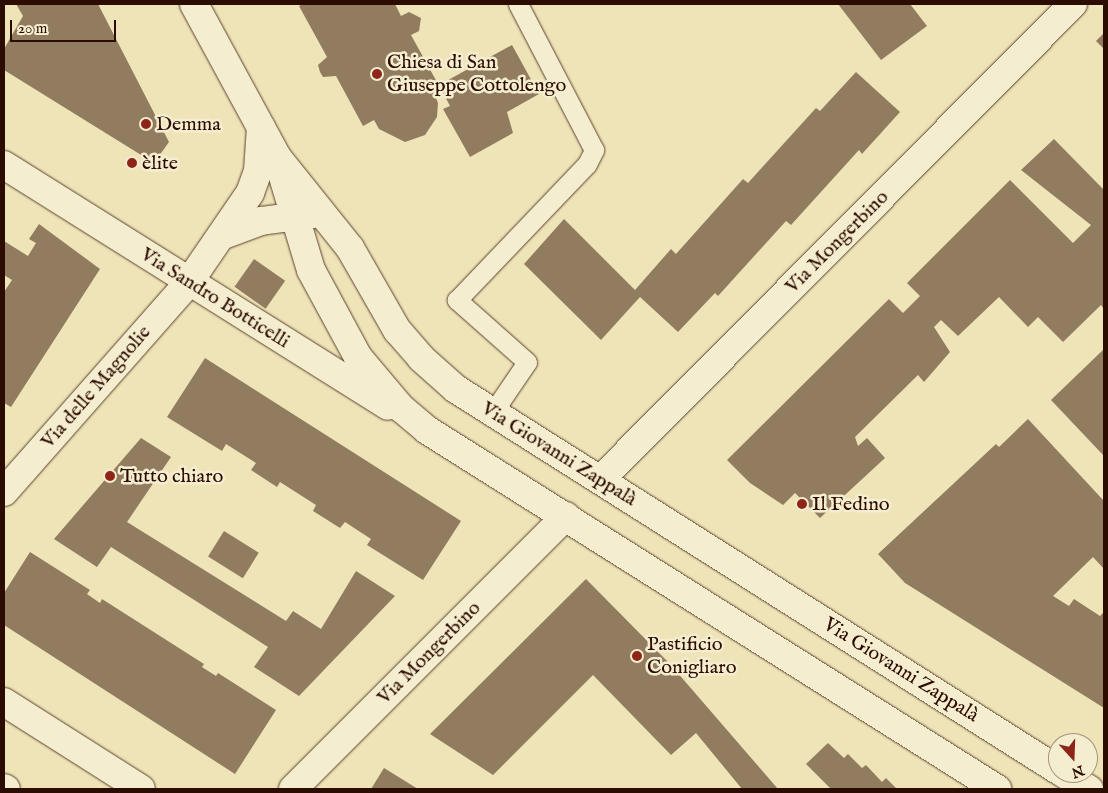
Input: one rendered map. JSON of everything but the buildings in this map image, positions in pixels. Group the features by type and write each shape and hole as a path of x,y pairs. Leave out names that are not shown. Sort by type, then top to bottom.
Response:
{"street":[{"name":"Via Giovanni Zappalà","path":"194,4 277,157 350,248 397,330 421,358 456,388 493,412 1048,764"},
{"name":"Via Mongerbino","path":"600,480 1073,4"},
{"name":"Via delle Magnolie","path":"4,492 189,282 250,193 258,171 261,127"},
{"path":"277,157 312,270 364,365 381,389 426,430 566,516 997,789"},
{"name":"Via Sandro Botticelli","path":"4,165 426,430"},
{"path":"221,236 261,221 295,214 324,215"},
{"path":"312,270 317,256 332,246 350,248"},
{"name":"Via Mongerbino","path":"293,789 566,516"},
{"path":"4,702 141,789"}],"lane":[{"path":"493,412 527,362 457,300 587,164 594,150 518,4"}],"place":[{"name":"Chiesa di San Giuseppe Cottolengo","path":"377,74"},
{"name":"Demma","path":"146,124"},
{"name":"èlite","path":"132,163"},
{"name":"Tutto chiaro","path":"110,476"},
{"name":"Il Fedino","path":"802,504"},
{"name":"Pastificio Conigliaro","path":"637,656"}]}
